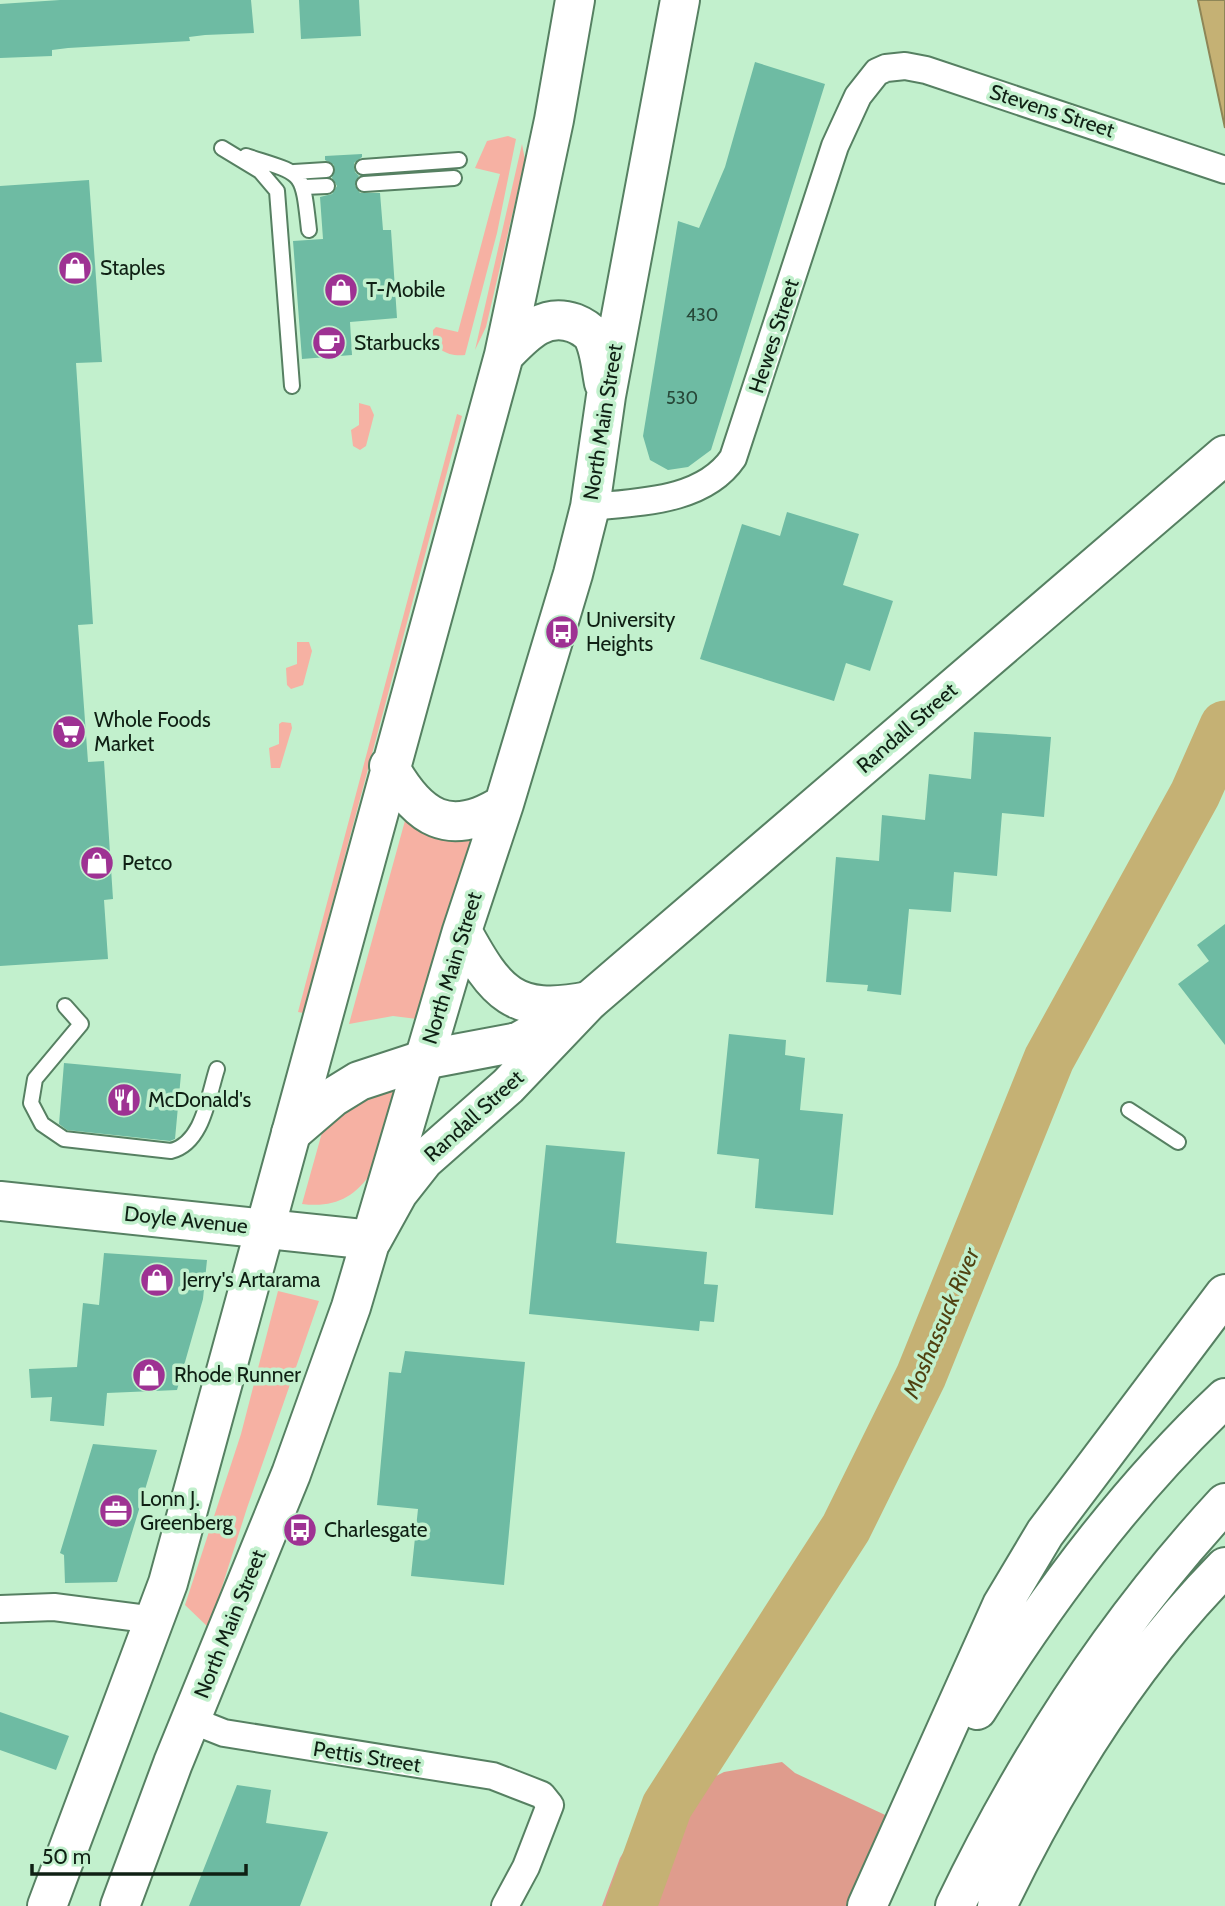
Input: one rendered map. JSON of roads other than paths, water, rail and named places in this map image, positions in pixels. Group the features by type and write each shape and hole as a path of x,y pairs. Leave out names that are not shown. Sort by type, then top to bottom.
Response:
{"main road":[{"path":"47,1906 155,1620 265,1228 389,766 504,355 554,120 575,0"},
{"name":"North Main Street","path":"120,1906 290,1474 351,1307 462,931 504,804 590,507 606,396 680,0"},
{"path":"504,355 529,330 542,322 561,318 578,324 592,335 606,396"},
{"name":"Randall Street","path":"372,1240 398,1193 424,1160 508,1086 589,1001 1222,457"},
{"path":"389,766 404,793 419,809 435,818 450,822 467,821 484,817 504,804"},
{"path":"462,931 489,978 504,992 543,1006 589,1001"},
{"name":"Randall Street","path":"291,1133 318,1109 359,1082 424,1060 518,1042 589,1001"},
{"name":"Doyle Avenue","path":"0,1201 372,1240"},
{"path":"867,1906 1002,1605 1045,1533 1225,1294"},
{"path":"898,1837 1012,1655 1073,1569 1138,1489 1225,1398"},
{"path":"955,1906 1000,1815 1082,1681 1144,1597 1225,1503"},
{"path":"997,1906 1051,1803 1103,1718 1163,1637 1225,1567"}],"street":[{"name":"Stevens Street","path":"877,72 895,66 926,70 1225,170"},
{"name":"Hewes Street","path":"590,507 672,497 715,478 733,458 835,146 858,96 877,72"},
{"path":"0,1609 54,1607 155,1620"},
{"name":"Pettis Street","path":"191,1720 224,1733 493,1776 542,1795 550,1805 526,1867 505,1906"}],"lane":[{"path":"292,386 277,191 260,171 222,148 294,172 326,170"},
{"path":"363,167 459,160"},
{"path":"294,172 304,187 309,230"},
{"path":"364,184 454,178"},
{"path":"304,187 327,186"},
{"path":"65,1006 81,1024 35,1079 32,1103 43,1124 64,1139 171,1151 183,1148 195,1135 217,1069"},
{"path":"1129,1110 1178,1142"}],"waterway":[{"name":"Moshassuck River","path":"631,1906 667,1806 846,1528 921,1376 1049,1059 1195,794 1225,726"}],"place":[{"name":"Staples","path":"75,268"},
{"name":"T-Mobile","path":"341,290"},
{"name":"Starbucks","path":"329,343"},
{"name":"University Heights","path":"562,632"},
{"name":"Whole Foods Market","path":"69,732"},
{"name":"Petco","path":"97,863"},
{"name":"McDonald's","path":"124,1100"},
{"name":"Jerry's Artarama","path":"157,1280"},
{"name":"Rhode Runner","path":"149,1375"},
{"name":"Lonn J. Greenberg","path":"116,1511"},
{"name":"Charlesgate","path":"300,1530"}]}
